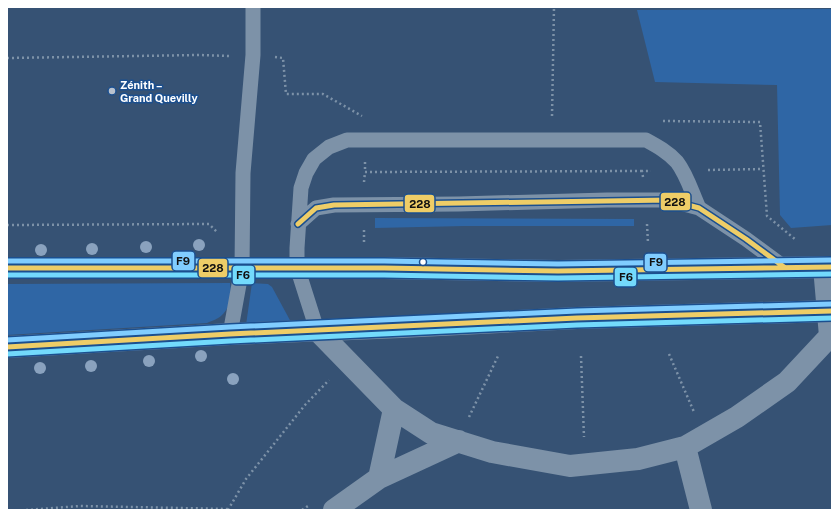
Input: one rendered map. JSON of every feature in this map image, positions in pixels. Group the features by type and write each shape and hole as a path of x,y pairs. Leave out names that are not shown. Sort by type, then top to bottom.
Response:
{"main road":[{"path":"7,268 297,267 558,271 828,267"},
{"path":"7,347 230,334 588,318 830,311"}],"street":[{"path":"317,330 394,409 431,432 492,452 570,466 638,459 685,447 737,417 787,382 830,336 828,267"},
{"path":"379,478 394,409"},
{"path":"334,510 379,478 459,441"},
{"path":"685,447 701,510"}],"lane":[{"path":"230,334 242,268 243,173 253,55 253,7"},
{"path":"317,330 297,267 301,188 306,173 314,158 329,147 347,140 646,140 662,149 676,162 699,208"},
{"path":"298,224 316,208 334,205 669,200 699,208 746,239 784,268"}],"path":[{"path":"552,120 554,7"},
{"path":"7,58 200,55 253,55 283,58 286,94 323,94 366,119 365,172 642,171"},
{"path":"660,121 760,122 767,216 796,241"},
{"path":"7,225 209,224 223,238"},
{"path":"459,441 476,401 499,354"},
{"path":"668,354 705,435"},
{"path":"581,356 586,465"},
{"path":"26,510 80,506 228,510 246,480 305,405 331,378"},
{"path":"302,510 308,505"}],"shaded area":[{"path":"832,9 832,225 791,228 780,215 777,85 655,82 637,10"},
{"path":"375,218 634,219 634,226 465,226 375,228"},
{"path":"230,283 231,296 227,309 220,317 207,323 7,335 7,284"},
{"path":"252,283 268,284 272,287 292,324 245,332"}],"transit line":[{"name":"228","path":"298,224 316,208 334,205 669,200 699,208 746,239 784,267"},
{"name":"F9","path":"7,261 384,261 558,264 832,260"},
{"name":"228","path":"7,268 384,268 558,271 832,267"},
{"name":"F6","path":"7,275 384,275 558,278 832,274"},
{"name":"F9","path":"7,340 230,327 577,311 832,304"},
{"name":"228","path":"7,347 230,334 577,318 832,311"},
{"name":"F6","path":"7,354 230,341 577,325 832,318"}],"place":[{"name":"Zénith – Grand Quevilly","path":"112,91"}]}
